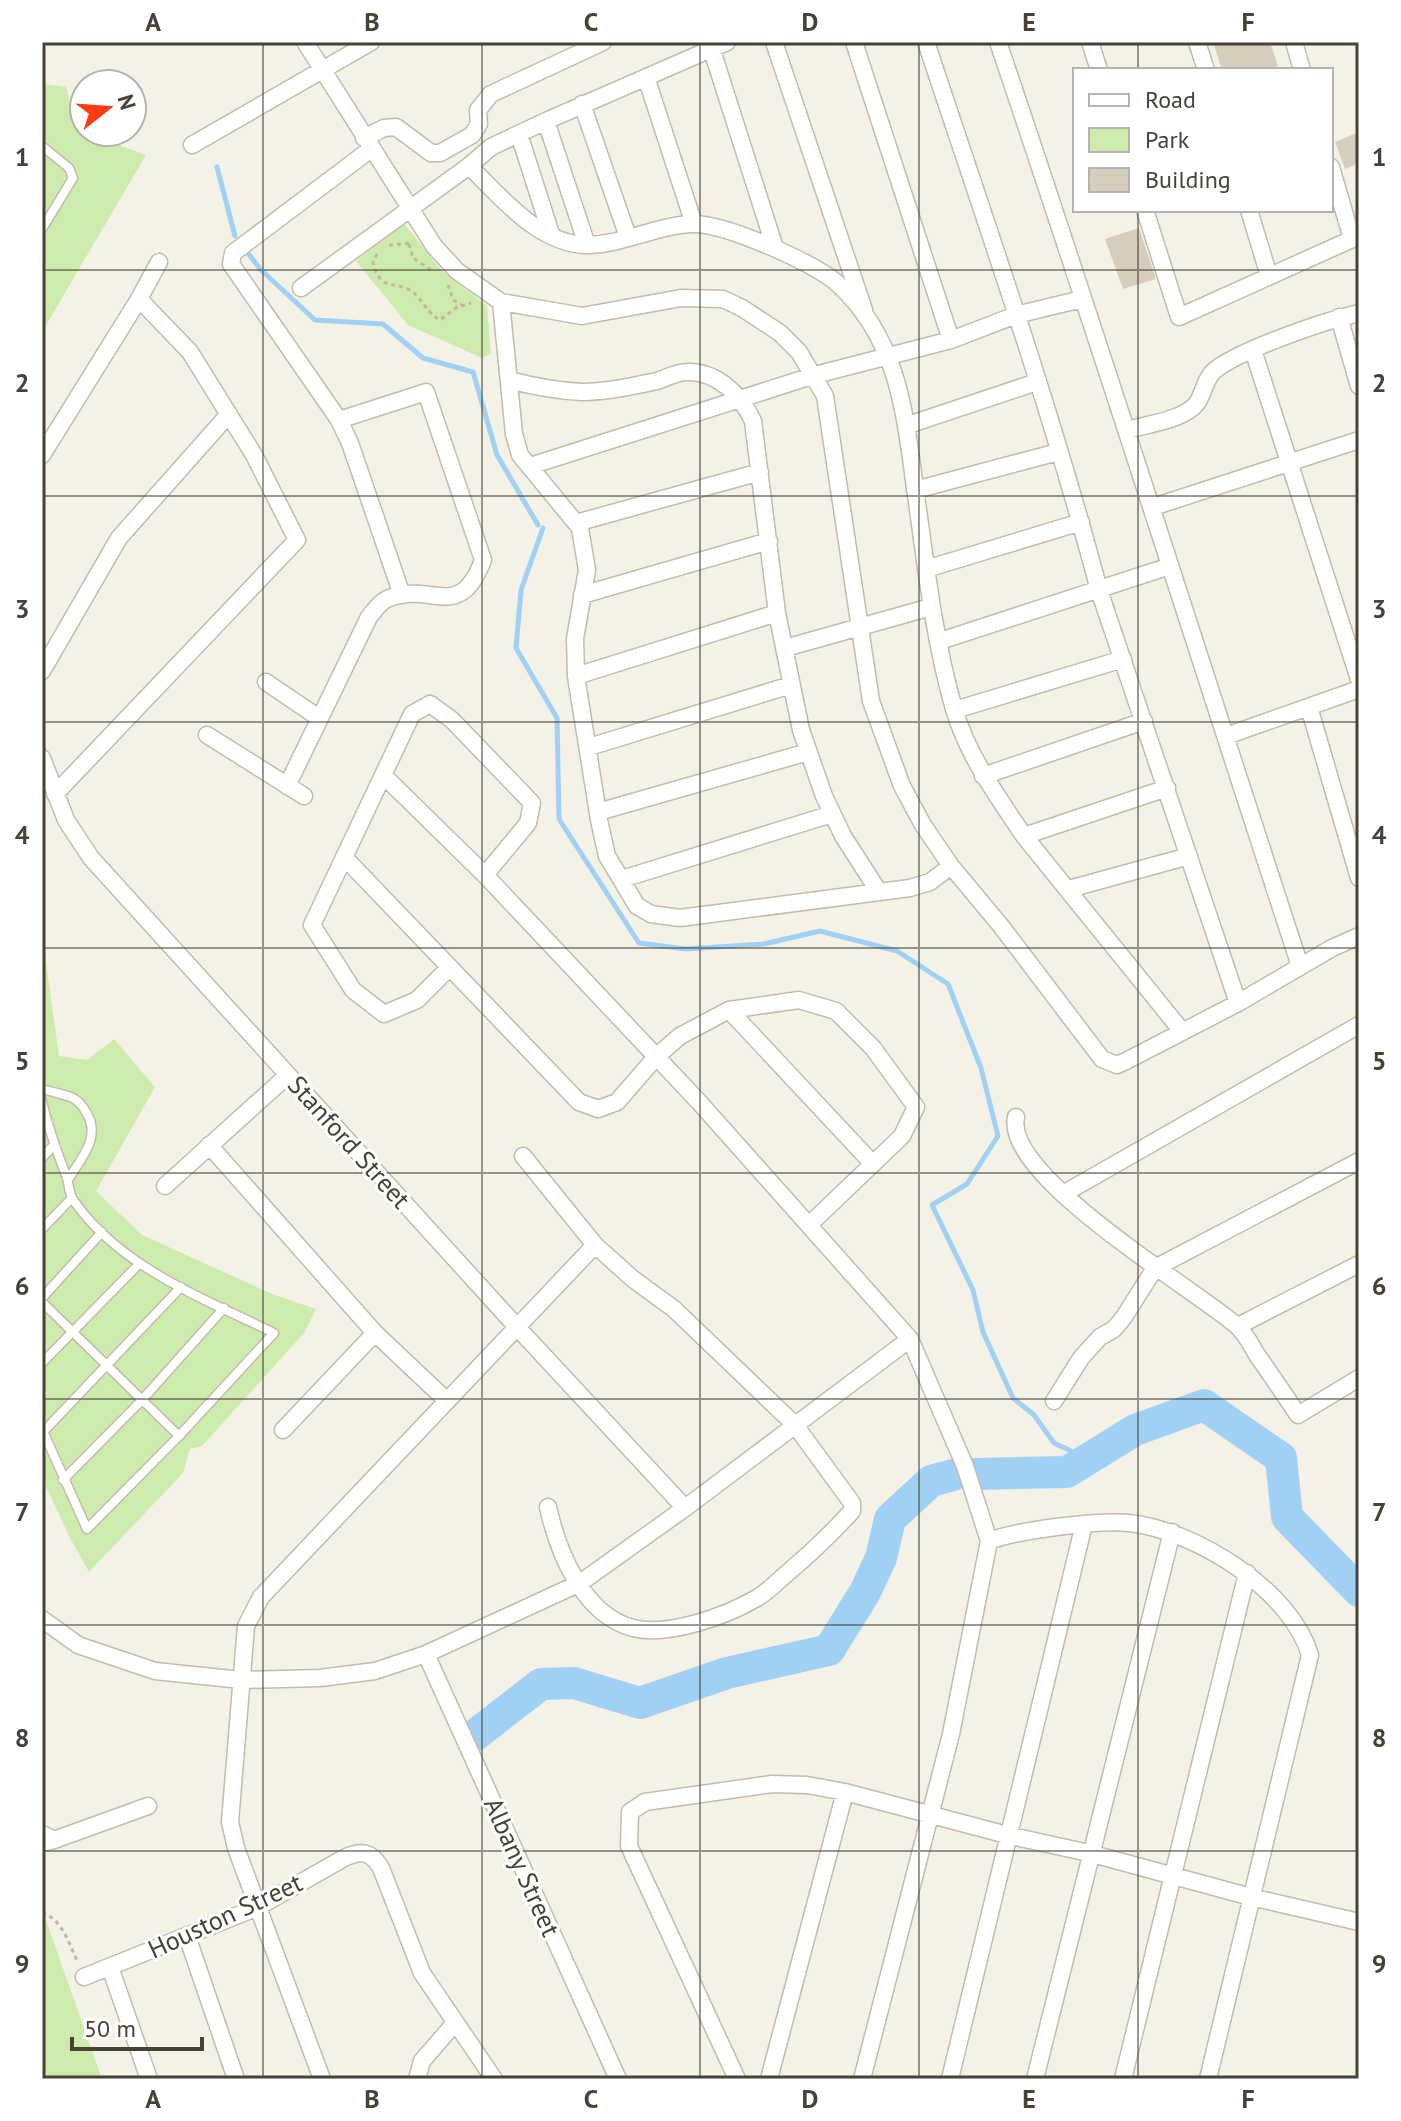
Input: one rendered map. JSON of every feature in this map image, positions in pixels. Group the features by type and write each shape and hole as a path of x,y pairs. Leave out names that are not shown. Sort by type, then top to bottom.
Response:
{"street":[{"path":"305,42 425,232 457,271 501,302 582,316 681,298 723,299 780,333 799,352 825,396 871,701 897,774 923,825 951,866 1001,926 1102,1059 1117,1065 1359,936"},
{"path":"192,145 371,42"},
{"path":"402,595 350,443 339,420 231,264 231,257 384,128 396,127 431,153 440,153 472,135 479,124 478,110 491,94 603,42"},
{"path":"774,42 866,315 889,357 908,425 931,607 955,710 983,776 1024,836 1181,1030"},
{"path":"854,42 951,340"},
{"path":"926,42 1016,315 1081,522 1099,590 1238,1003"},
{"path":"998,42 1128,430 1300,966"},
{"path":"1090,42 1098,68"},
{"path":"1197,42 1205,68"},
{"path":"1294,42 1301,68"},
{"path":"301,288 491,147 719,45 775,248"},
{"path":"646,77 694,224"},
{"path":"582,104 628,237"},
{"path":"546,121 587,245"},
{"path":"519,134 551,234"},
{"path":"469,166 529,225 551,234 587,245 694,224 731,231 775,248 836,282 866,315"},
{"path":"1146,212 1179,317 1356,238 1333,173"},
{"path":"1250,212 1269,276"},
{"path":"42,455 159,262"},
{"path":"55,794 297,540 254,455 190,352 139,299"},
{"path":"530,466 815,375 951,340 1016,315 1082,299"},
{"path":"501,302 514,434 520,455 580,528 587,570 575,639 576,676 607,856 637,906 651,914 680,918 879,892 930,882 951,866"},
{"path":"1128,430 1178,415 1196,404 1211,373 1233,358 1339,317 1359,313"},
{"path":"1339,317 1359,386"},
{"path":"1253,350 1359,679"},
{"path":"509,380 536,387 582,392 638,385 685,372 706,375 725,384 741,398 753,421 777,613 808,752 832,814 855,857 879,892"},
{"path":"908,425 1037,382"},
{"path":"287,786 369,617 384,600 402,595 460,594 474,583 483,560 426,392 339,420"},
{"path":"42,671 119,538 229,414"},
{"path":"1153,507 1359,440"},
{"path":"915,490 1058,452"},
{"path":"576,523 760,472"},
{"path":"926,569 1081,522"},
{"path":"582,595 769,541"},
{"path":"940,641 1170,566"},
{"path":"785,648 931,607"},
{"path":"576,676 777,613"},
{"path":"955,710 1123,659"},
{"path":"266,682 319,718"},
{"path":"589,747 791,685"},
{"path":"1226,736 1359,689"},
{"path":"449,968 417,1000 384,1014 353,990 312,925 412,714 430,704 452,720 532,803 528,823 485,875"},
{"path":"1309,707 1359,878"},
{"path":"983,776 1144,721"},
{"path":"207,735 304,796"},
{"path":"598,812 808,752"},
{"name":"Stanford Street","path":"42,758 66,820 91,858 685,1508"},
{"path":"383,775 485,875 656,1057 810,1224 910,1339 965,1466 989,1541 951,1734 862,2079"},
{"path":"1024,836 1167,788"},
{"path":"622,879 832,814"},
{"path":"1069,889 1189,856"},
{"path":"344,857 579,1102 598,1109 617,1102 656,1057 680,1036 729,1010 799,1000 836,1011 873,1048 916,1107 902,1136 810,1224"},
{"path":"729,1010 873,1164"},
{"path":"1063,1194 1359,1025"},
{"path":"165,1186 288,1075"},
{"path":"1016,1117 1014,1127 1024,1153 1063,1194 1155,1268 1238,1326 1298,1415 1359,1378"},
{"path":"209,1145 375,1333 446,1400"},
{"path":"523,1156 595,1245 633,1279 674,1309 795,1425 852,1503 852,1511 823,1543 759,1597 710,1620 659,1629 632,1628 601,1611 589,1599 556,1540 548,1507"},
{"path":"1054,1401 1081,1358 1124,1317 1155,1268 1359,1161"},
{"path":"322,2079 236,1848 230,1822 246,1626 261,1597 595,1245"},
{"path":"1238,1326 1359,1264"},
{"path":"283,1430 375,1333"},
{"path":"42,1619 78,1645 155,1671 241,1680 320,1678 375,1671 426,1654 580,1583 910,1339"},
{"path":"989,1541 1084,1524 1129,1523 1172,1532 1247,1573 1279,1602 1305,1638 1310,1655 1208,2079"},
{"path":"950,2079 1084,1524"},
{"path":"1035,2079 1089,1853 1172,1532"},
{"path":"1123,2079 1247,1573"},
{"name":"Albany Street","path":"426,1654 618,2079"},
{"path":"737,2079 629,1846 630,1812 645,1802 772,1784 807,1785 1359,1922"},
{"path":"769,2079 845,1792"},
{"path":"46,1839 148,1806"},
{"name":"Houston Street","path":"84,1977 258,1907 344,1858 356,1852 365,1852 375,1858 381,1868 422,1973 454,2024"},
{"path":"187,1936 236,2079"},
{"path":"110,1967 149,2079"},
{"path":"417,2079 422,2061 454,2024 494,2079"}],"lane":[{"path":"42,146 69,168 73,178 42,229"},
{"path":"42,1089 74,1099 83,1107 94,1130 92,1140 68,1180"},
{"path":"42,1101 44,1120 68,1180 71,1199 102,1232 139,1264 274,1333 87,1529 43,1430 181,1287"},
{"path":"42,1158 53,1146"},
{"path":"42,1229 71,1199"},
{"path":"102,1232 42,1300 179,1436"},
{"path":"42,1363 139,1264"},
{"path":"63,1480 142,1400 224,1308"}],"path":[{"path":"387,245 413,244 425,232"},
{"path":"409,244 413,258 441,277 447,283 453,300 465,305"},
{"path":"378,253 373,262 376,277 417,295 431,314 440,320 465,305 481,300 485,291"},
{"path":"42,1913 49,1915 65,1934 84,1977"}],"green space":[{"path":"42,84 66,87 68,148 127,148 146,155 42,332"},
{"path":"403,222 441,270 487,306 491,354 482,358 408,325 356,261"},
{"path":"42,933 59,1056 87,1060 114,1039 155,1087 96,1191 142,1235 272,1294 316,1309 304,1333 202,1446 190,1449 183,1473 89,1572 42,1478"},
{"path":"42,1909 102,2079 42,2079"}],"building":[{"path":"1213,42 1270,42 1278,66 1272,68 1221,68"},
{"path":"1359,132 1359,163 1345,169 1335,142"},
{"path":"1139,228 1156,279 1123,289 1105,239"}],"waterway":[{"path":"217,167 235,236"},
{"path":"248,253 260,269 315,320 383,324 423,358 473,372 497,455 538,525"},
{"path":"543,528 521,590 516,648 557,718 559,819 639,943 686,949 764,944 820,931 897,951 948,984 981,1068 998,1136 967,1184 932,1205 973,1290 983,1332 1013,1398 1034,1415 1054,1443 1086,1458"},
{"path":"975,1474 1067,1472 1135,1430 1204,1405 1281,1458 1287,1517 1359,1591"},
{"path":"474,1736 541,1684 574,1683 640,1703 727,1673 829,1650 865,1592 881,1558 890,1519 931,1481 953,1475"}]}
